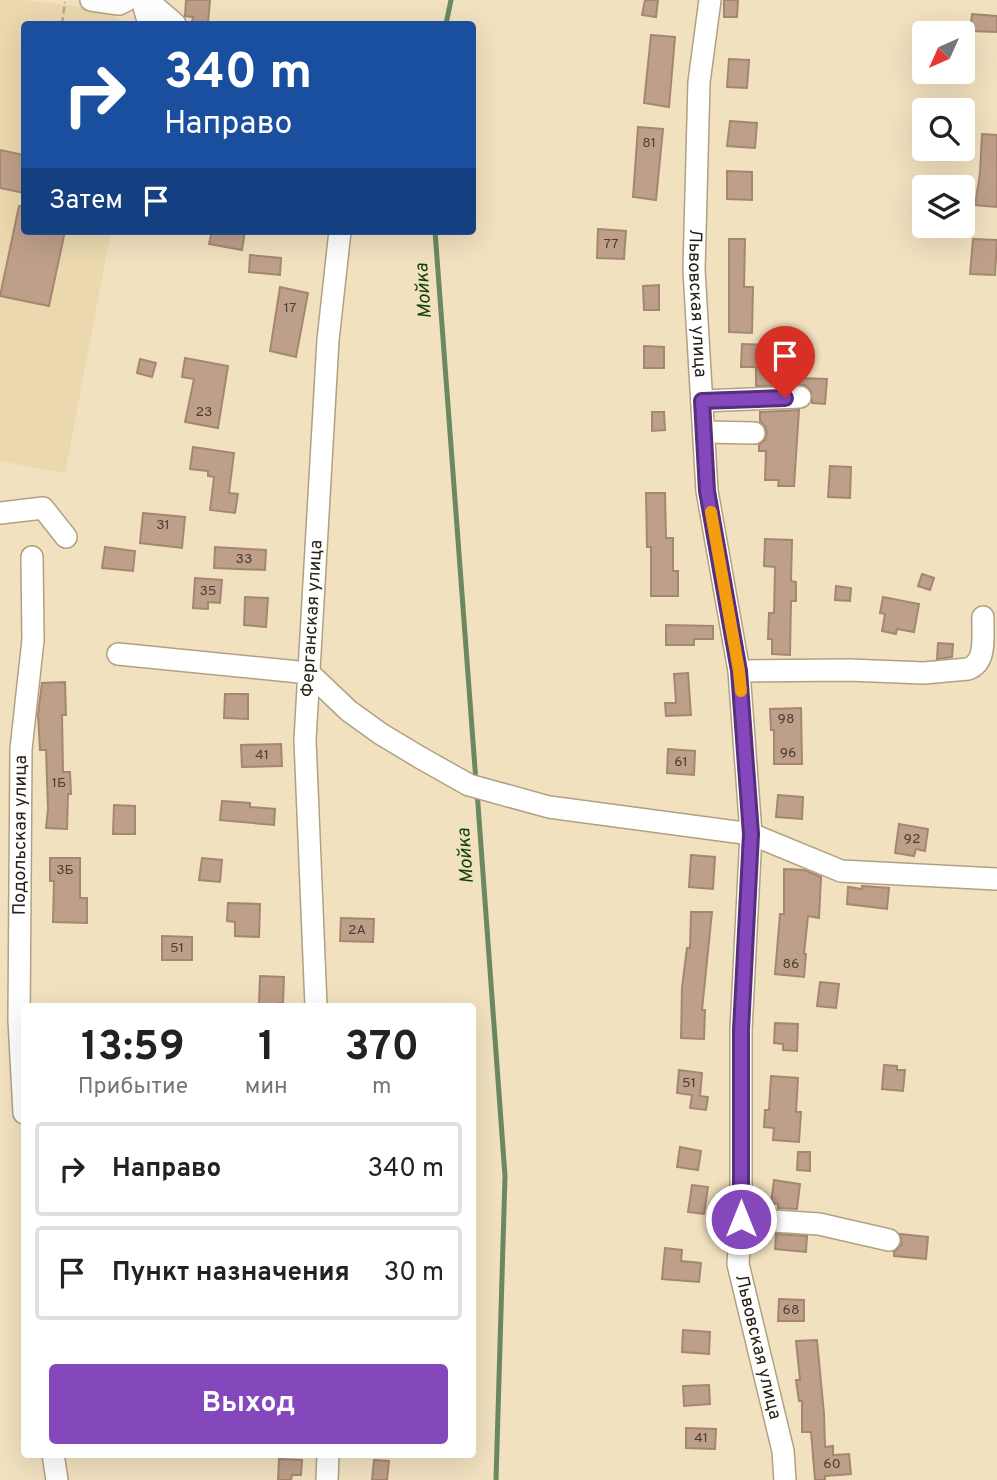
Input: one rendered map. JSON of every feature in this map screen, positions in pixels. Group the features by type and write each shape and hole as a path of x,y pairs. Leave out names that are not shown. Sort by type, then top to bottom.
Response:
{"street":[{"path":"91,0 119,4 127,0"},
{"path":"144,0 148,21"},
{"path":"144,0 171,21"},
{"name":"Львовская улица","path":"710,0 699,82 695,257 702,401 707,491 739,671 751,834 741,1030 741,1219 738,1264 783,1451 785,1480"},
{"name":"Ферганская улица","path":"316,1003 305,740 328,340 340,235"},
{"path":"702,401 800,397"},
{"path":"704,432 754,433"},
{"path":"0,513 43,508 66,537"},
{"name":"Подольская улица","path":"21,1052 19,1020 22,749 33,640 32,557"},
{"path":"739,671 849,670 924,673 968,668 975,666 981,657 983,617"},
{"path":"118,654 309,673 349,711 381,734 469,785 549,807 751,834 841,871 997,879"},
{"path":"741,1219 819,1224 889,1240"},
{"path":"54,1458 57,1480"},
{"path":"327,1480 328,1458"}],"path":[{"path":"62,21 65,2"}],"shaded area":[{"path":"0,0 111,10 120,21 21,21 21,235 110,235 65,473 0,461"}],"building":[{"path":"186,0 210,0 208,21 192,21 193,17 185,16"},
{"path":"645,0 658,0 656,17 642,15"},
{"path":"724,0 738,0 737,17 724,17"},
{"path":"972,14 997,16 997,32 975,31 975,21 971,21"},
{"path":"651,35 675,37 669,107 644,103"},
{"path":"729,59 749,60 747,88 727,87"},
{"path":"730,121 757,123 755,148 727,146"},
{"path":"638,127 663,129 656,200 633,197"},
{"path":"982,134 997,135 997,207 975,205"},
{"path":"0,150 21,154 21,192 0,188"},
{"path":"727,171 752,172 752,200 727,199"},
{"path":"21,206 21,235 64,235 49,306 0,296"},
{"path":"598,229 626,231 624,259 597,258"},
{"path":"211,235 244,235 242,250 209,244"},
{"path":"729,239 745,239 744,287 753,287 752,333 729,332"},
{"path":"973,239 997,240 995,275 970,274"},
{"path":"250,255 281,258 280,275 249,272"},
{"path":"659,285 659,310 644,310 643,286"},
{"path":"280,287 308,293 296,357 270,351"},
{"path":"742,344 774,345 773,377 827,379 825,404 812,403 811,391 805,385 756,386 756,367 741,367"},
{"path":"644,346 664,347 664,368 644,368"},
{"path":"185,358 228,366 218,428 185,422 194,379 182,377"},
{"path":"140,359 156,363 152,377 137,373"},
{"path":"799,410 794,486 778,486 779,480 765,480 766,451 759,451 759,445 765,440 767,433 760,421 760,412"},
{"path":"652,412 664,412 665,430 652,431"},
{"path":"193,447 234,453 229,493 238,494 235,513 210,510 214,477 208,476 208,471 190,469"},
{"path":"830,466 851,467 850,498 828,497"},
{"path":"646,493 665,493 666,538 673,538 673,571 678,571 678,596 651,596 651,547 647,547"},
{"path":"143,513 185,517 182,548 140,543"},
{"path":"765,539 792,540 791,581 796,582 796,601 791,601 790,655 772,654 772,639 768,639 769,613 774,613 775,567 764,566"},
{"path":"105,547 135,551 133,571 102,568"},
{"path":"215,547 266,550 265,570 214,568"},
{"path":"922,574 934,578 930,590 918,586"},
{"path":"195,578 222,580 220,603 208,602 208,609 193,608"},
{"path":"836,586 851,588 850,601 835,600"},
{"path":"245,597 268,598 266,627 244,625"},
{"path":"883,597 919,604 914,632 897,629 896,634 882,631 885,614 880,613"},
{"path":"666,625 713,626 713,639 694,639 694,645 666,645"},
{"path":"938,643 953,644 952,657 937,659"},
{"path":"688,673 691,715 666,716 665,703 676,703 674,674"},
{"path":"65,682 66,715 62,715 63,772 70,772 71,794 68,794 67,829 46,828 46,750 40,750 38,715 42,683"},
{"path":"225,694 248,694 248,719 224,718"},
{"path":"801,708 802,764 774,764 774,730 771,730 770,709"},
{"path":"281,744 282,766 242,767 241,745"},
{"path":"668,749 695,751 694,775 667,773"},
{"path":"778,795 803,797 802,819 776,817"},
{"path":"222,801 250,803 250,807 275,809 274,825 220,820"},
{"path":"114,805 135,806 135,834 113,834"},
{"path":"899,824 928,829 925,851 916,849 914,856 895,853"},
{"path":"691,855 715,857 713,889 689,887"},
{"path":"50,858 80,858 80,898 87,898 87,923 53,922 54,881 50,881"},
{"path":"202,858 222,860 220,882 199,880"},
{"path":"784,869 804,870 821,877 819,918 808,916 804,977 775,974 780,914 784,914"},
{"path":"862,886 889,888 887,909 847,904 848,887 862,889"},
{"path":"228,903 260,904 259,937 235,936 235,922 227,921"},
{"path":"691,912 712,912 702,1010 705,1010 704,1039 681,1038 682,987 687,948 690,948"},
{"path":"341,918 374,919 373,942 340,941"},
{"path":"162,936 192,937 192,960 162,960"},
{"path":"260,976 284,977 283,1003 259,1003"},
{"path":"820,982 839,984 836,1008 817,1006"},
{"path":"775,1023 798,1024 797,1051 783,1050 783,1044 774,1043"},
{"path":"884,1065 905,1070 903,1091 882,1089"},
{"path":"679,1070 702,1073 700,1096 708,1097 706,1110 690,1108 692,1095 677,1093"},
{"path":"771,1076 798,1078 796,1112 801,1112 799,1142 773,1140 774,1128 764,1127 765,1110 769,1110"},
{"path":"680,1147 701,1151 698,1170 677,1167"},
{"path":"798,1152 810,1152 810,1171 797,1170"},
{"path":"774,1180 800,1184 797,1209 778,1208 778,1204 771,1203"},
{"path":"692,1185 708,1187 704,1214 688,1212"},
{"path":"776,1234 807,1236 806,1252 775,1249"},
{"path":"900,1234 928,1237 926,1259 894,1256 894,1252 902,1244"},
{"path":"665,1248 682,1250 681,1261 701,1263 699,1282 662,1279"},
{"path":"779,1299 804,1300 804,1321 778,1321"},
{"path":"683,1330 710,1332 709,1354 682,1352"},
{"path":"817,1340 825,1447 833,1446 833,1455 849,1454 851,1474 825,1476 825,1480 815,1480 811,1432 802,1432 802,1401 799,1401 796,1380 800,1380 796,1341"},
{"path":"709,1385 710,1404 684,1406 683,1386"},
{"path":"686,1428 716,1429 715,1449 686,1448"},
{"path":"279,1459 302,1460 301,1475 292,1475 291,1480 278,1480"},
{"path":"374,1460 389,1461 387,1480 372,1480"}],"waterway":[{"name":"Мойка","path":"447,21 451,0"},
{"name":"Мойка","path":"435,235 476,782"},
{"name":"Мойка","path":"477,791 505,1176 496,1480"}],"slow traffic":[{"path":"711,512 741,691"}],"route":[{"path":"741,1219 741,1030 751,834 739,671 707,491 702,401 785,398"}]}
